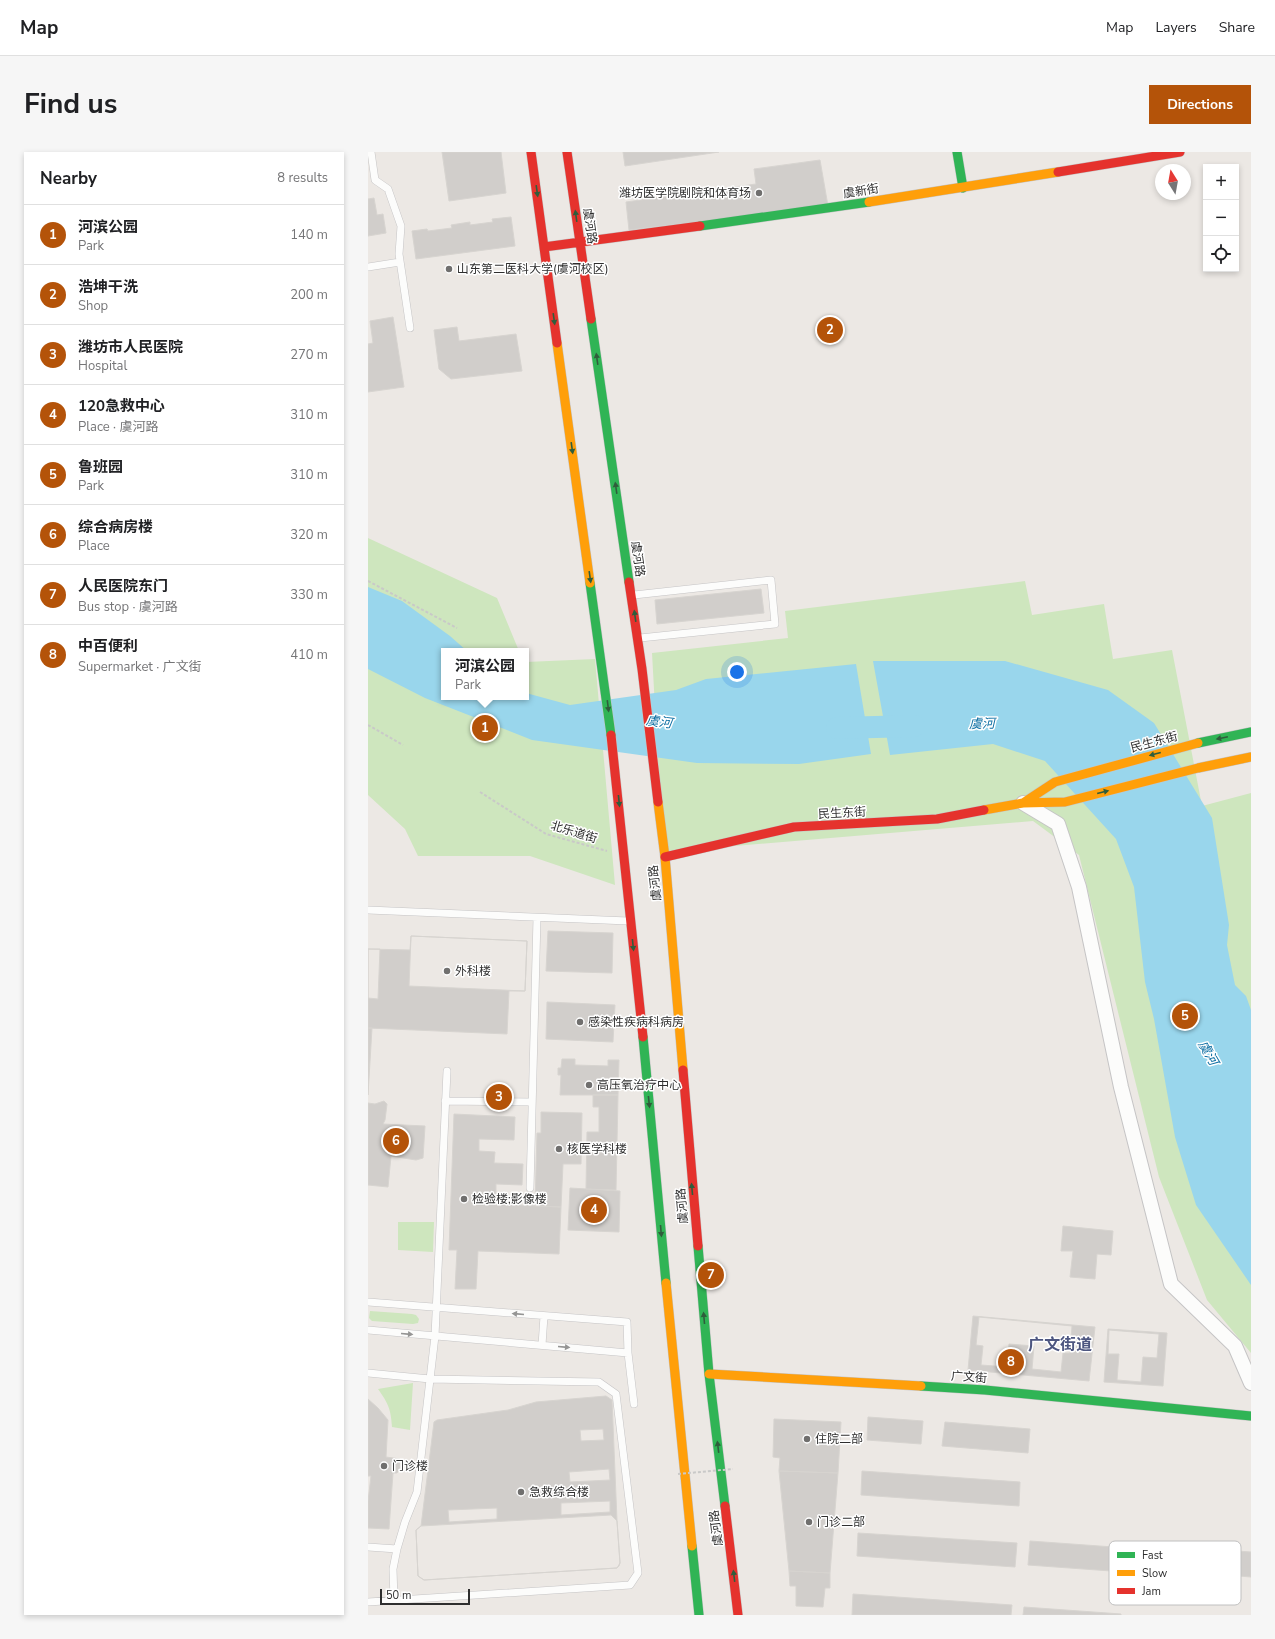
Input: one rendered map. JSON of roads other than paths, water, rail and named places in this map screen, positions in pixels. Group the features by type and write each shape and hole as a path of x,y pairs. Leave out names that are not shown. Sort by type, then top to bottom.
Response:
{"main road":[{"name":"虞河路","path":"531,152 616,763 674,1373 699,1615"},
{"name":"虞河路","path":"567,152 638,638 665,857 709,1374 738,1615"},
{"path":"957,152 964,188"},
{"name":"虞新街","path":"544,247 731,222 964,188 1180,152"},
{"name":"民生东街","path":"1023,803 1055,782 1192,744 1251,732"},
{"name":"民生东街","path":"665,857 794,827 936,819 1023,803 1065,802 1198,768 1251,757"},
{"name":"广文街","path":"709,1374 985,1390 1251,1416"}],"street":[{"path":"1023,803 1058,824 1079,887 1121,1087 1171,1284 1235,1346 1251,1383"}],"lane":[{"path":"371,152 372,181 388,189 401,226 399,254 410,328"},
{"path":"368,266 400,262"},
{"path":"632,595 771,580 775,624 638,638"},
{"path":"368,910 631,921"},
{"path":"530,1188 537,918"},
{"path":"394,1600 393,1569 397,1549 405,1522 417,1492 435,1336 447,1071"},
{"path":"445,1101 532,1102"},
{"path":"368,1302 626,1322 634,1404"},
{"path":"542,1345 544,1316"},
{"path":"368,1330 628,1353"},
{"path":"368,1373 430,1379 599,1382 616,1394 638,1574 630,1585 368,1602"},
{"path":"368,1547 397,1549"}],"water":[{"path":"368,587 402,601 450,636 464,648 441,648 441,700 529,700 529,694 570,705 676,690 706,679 856,664 871,754 799,764 697,763 532,740 425,698 368,669"},
{"path":"873,661 1005,661 1108,690 1154,723 1212,818 1229,925 1227,945 1235,985 1246,996 1251,1010 1251,1285 1196,1205 1175,1137 1154,1019 1145,982 1134,887 1116,839 1045,761 993,744 890,755"}],"waterway":[{"name":"虞河","path":"837,728 914,726"}],"place":[{"name":"潍坊医学院剧院和体育场","path":"759,193"},
{"name":"山东第二医科大学(虞河校区)","path":"449,269"},
{"name":"浩坤干洗","path":"830,330"},
{"name":"河滨公园","path":"485,728"},
{"name":"外科楼","path":"447,971"},
{"name":"鲁班园","path":"1185,1016"},
{"name":"感染性疾病科病房","path":"580,1022"},
{"name":"高压氧治疗中心","path":"589,1085"},
{"name":"潍坊市人民医院","path":"499,1097"},
{"name":"综合病房楼","path":"396,1141"},
{"name":"核医学科楼","path":"559,1149"},
{"name":"检验楼;影像楼","path":"464,1199"},
{"name":"120急救中心","path":"594,1210"},
{"name":"人民医院东门","path":"711,1275"},
{"name":"中百便利","path":"1011,1362"},
{"name":"住院二部","path":"807,1439"},
{"name":"门诊楼","path":"384,1466"},
{"name":"急救综合楼","path":"521,1492"},
{"name":"门诊二部","path":"809,1522"}],"district":[{"name":"广文街道","path":"1060,1345"}]}
